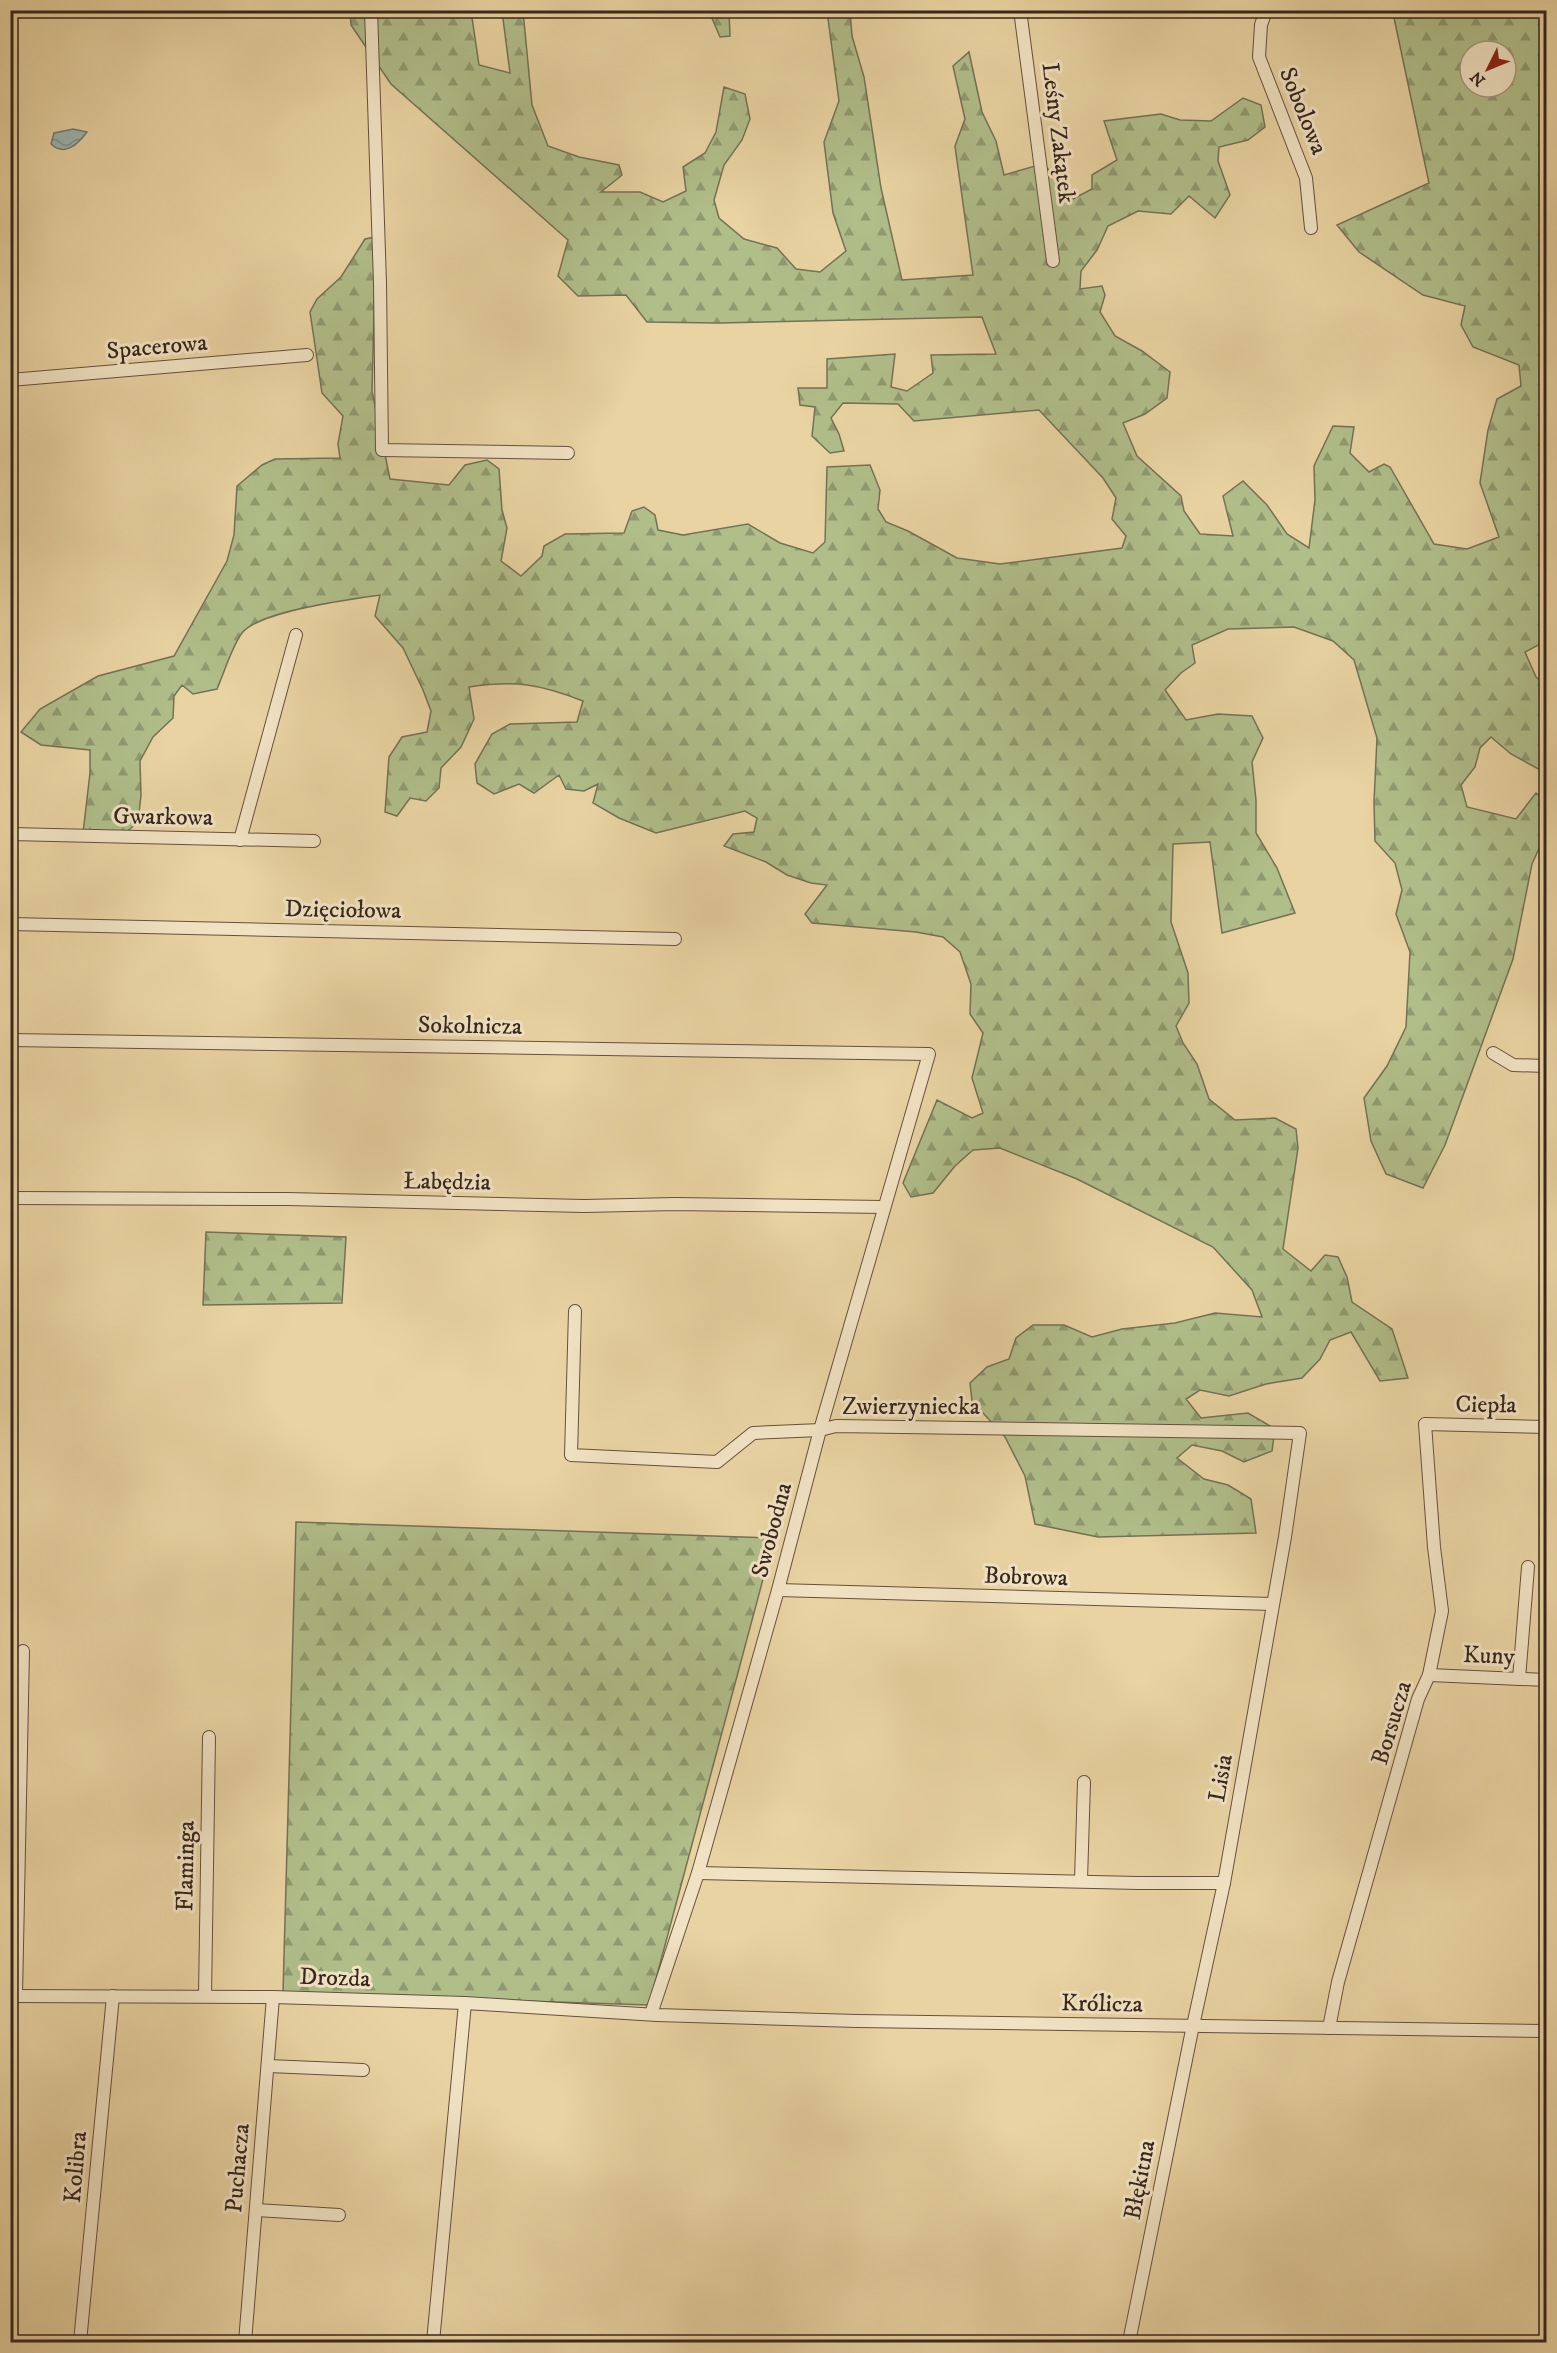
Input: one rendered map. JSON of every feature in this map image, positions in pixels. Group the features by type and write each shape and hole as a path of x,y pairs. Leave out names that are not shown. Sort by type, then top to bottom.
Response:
{"street":[{"path":"371,10 380,283 382,450 568,453"},
{"name":"Leśny Zakątek","path":"1020,10 1053,261"},
{"name":"Sobolowa","path":"1266,10 1261,25 1259,57 1306,178 1311,228"},
{"name":"Spacerowa","path":"10,380 308,355"},
{"path":"240,840 296,635"},
{"name":"Gwarkowa","path":"10,834 314,841"},
{"name":"Dzięciołowa","path":"10,924 675,939"},
{"name":"Sokolnicza","path":"10,1040 929,1054"},
{"path":"1493,1053 1513,1065 1546,1066"},
{"name":"Swobodna","path":"654,2015 698,1873 778,1590 820,1430 929,1054"},
{"name":"Łabędzia","path":"10,1198 288,1199 584,1206 675,1204 884,1207"},
{"name":"Zwierzyniecka","path":"575,1311 571,1455 717,1462 753,1433 820,1430 836,1426 1300,1433 1285,1537"},
{"name":"Ciepła","path":"1425,1424 1546,1427"},
{"name":"Borsucza","path":"1329,2028 1348,1947 1418,1699 1429,1675 1442,1611 1434,1547 1425,1424"},
{"name":"Lisia","path":"1193,2026 1224,1883 1285,1537"},
{"path":"1518,1679 1528,1567"},
{"name":"Bobrowa","path":"778,1590 1272,1604"},
{"path":"14,1996 23,1651"},
{"name":"Kuny","path":"1429,1675 1546,1680"},
{"name":"Flaminga","path":"205,1996 209,1737"},
{"path":"1081,1880 1084,1782"},
{"path":"698,1873 1224,1883"},
{"name":"Drozda","path":"14,1996 205,1996 465,2002 654,2015"},
{"name":"Kolibra","path":"80,2343 113,1996"},
{"name":"Puchacza","path":"245,2343 273,1997"},
{"path":"433,2343 465,2002"},
{"name":"Królicza","path":"654,2015 857,2021 1546,2031"},
{"name":"Błękitna","path":"1129,2343 1193,2026"},
{"path":"268,2066 363,2070"},
{"path":"256,2210 339,2215"}],"green space":[{"path":"350,11 471,11 479,65 510,73 502,11 523,11 532,105 548,146 579,157 619,165 622,175 601,192 640,192 663,202 686,191 683,167 705,153 716,132 724,87 745,94 750,119 742,140 724,165 714,200 719,218 744,239 777,248 796,269 820,272 846,251 833,213 824,142 839,101 827,11 850,11 852,36 864,77 881,188 902,280 973,275 955,146 965,119 953,66 969,52 982,112 996,141 1004,175 1042,164 1060,179 1073,199 1092,189 1092,175 1117,160 1104,121 1161,114 1180,120 1211,121 1243,98 1261,105 1265,127 1248,140 1219,147 1218,161 1230,195 1215,218 1189,196 1171,214 1138,211 1108,226 1097,250 1081,271 1080,289 1102,286 1105,295 1100,312 1115,336 1142,351 1170,372 1167,398 1145,414 1123,423 1137,456 1181,496 1184,511 1200,534 1233,536 1223,496 1243,481 1267,505 1287,534 1309,548 1315,500 1314,466 1333,426 1354,427 1350,453 1369,472 1384,464 1390,467 1434,544 1467,549 1499,537 1480,483 1488,430 1497,399 1521,386 1519,365 1473,347 1461,325 1465,306 1423,295 1359,252 1337,225 1429,183 1393,13 1389,11 1540,11 1546,21 1546,648 1540,644 1525,652 1536,677 1546,685 1546,770 1542,771 1511,754 1491,737 1480,748 1475,767 1461,785 1467,807 1516,819 1536,793 1546,801 1546,833 1532,864 1513,959 1445,1145 1423,1188 1386,1174 1371,1141 1364,1098 1387,1066 1406,1027 1410,952 1396,914 1402,890 1395,863 1375,841 1377,738 1354,660 1333,641 1294,627 1228,629 1192,645 1195,663 1181,673 1165,690 1186,720 1218,714 1252,716 1263,738 1252,762 1256,800 1256,833 1277,868 1295,913 1222,933 1210,842 1173,844 1171,922 1188,973 1189,1003 1176,1026 1183,1043 1197,1064 1209,1099 1235,1120 1275,1118 1296,1129 1298,1148 1283,1249 1311,1271 1325,1255 1338,1257 1347,1277 1352,1302 1392,1329 1408,1378 1380,1381 1351,1332 1330,1340 1320,1359 1302,1378 1266,1384 1229,1396 1200,1390 1186,1399 1201,1418 1248,1413 1275,1429 1272,1451 1244,1462 1222,1451 1192,1445 1177,1458 1204,1479 1228,1485 1251,1499 1256,1533 1098,1537 1035,1524 1025,1476 1005,1437 972,1401 970,1383 987,1367 1009,1359 1016,1338 1033,1325 1064,1325 1092,1337 1122,1329 1175,1323 1215,1313 1262,1317 1252,1290 1213,1247 1077,1179 1000,1148 973,1150 955,1166 933,1193 911,1197 903,1183 937,1100 972,1118 983,1113 972,1078 983,1033 970,1014 971,984 960,952 943,937 916,932 812,923 805,914 827,885 811,883 787,875 766,862 724,846 733,834 754,832 757,818 745,811 656,833 619,818 593,803 598,784 584,791 566,789 559,775 534,793 519,784 494,794 477,783 475,764 492,734 510,724 577,722 583,701 527,685 500,684 469,687 474,719 461,747 441,768 439,788 426,801 410,798 397,816 385,812 389,757 402,737 427,732 431,711 403,648 375,616 380,595 306,607 267,618 252,625 238,638 217,689 193,694 182,685 174,696 173,718 153,737 140,761 141,795 138,822 123,835 83,833 90,773 90,750 41,745 21,732 40,709 98,676 174,656 227,561 234,535 237,486 262,465 275,459 340,458 338,444 343,416 322,393 310,312 317,299 341,277 365,239 376,237 372,391 390,479 449,485 465,465 487,460 499,469 502,510 507,528 501,561 521,576 542,556 544,546 565,534 624,533 632,511 644,507 655,515 658,530 683,535 748,524 780,543 813,553 825,542 827,467 870,465 880,490 878,509 886,522 908,531 957,558 1000,564 1122,548 1126,536 1112,519 1116,498 1103,478 1039,410 914,421 898,404 843,403 831,418 844,451 830,453 812,436 815,407 800,405 798,388 827,388 827,359 895,354 891,387 907,391 933,373 931,355 996,354 982,317 719,323 647,322 626,295 578,296 558,276 568,240 391,84 351,25"},
{"path":"709,11 729,11 730,36 720,37"},
{"path":"206,1232 346,1237 342,1303 203,1305"},
{"path":"296,1522 774,1538 649,2005 283,1993"}],"water":[{"path":"73,129 87,132 80,141 66,149 56,148 51,144 54,133"}]}
